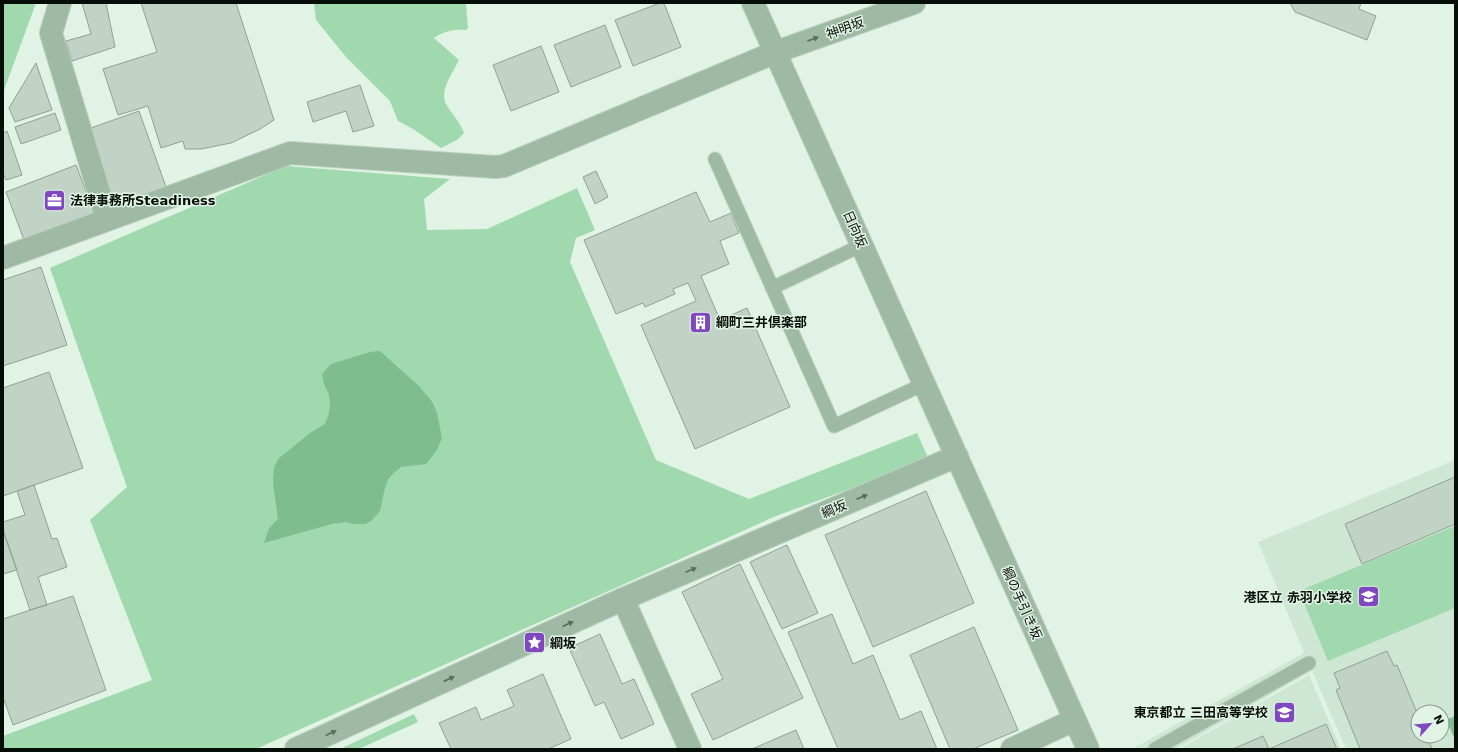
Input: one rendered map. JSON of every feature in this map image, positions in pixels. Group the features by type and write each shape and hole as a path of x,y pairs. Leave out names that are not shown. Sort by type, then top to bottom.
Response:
{"street":[{"path":"60,3 51,33 107,219"},
{"name":"日向坂","path":"753,3 957,456"},
{"name":"神明坂","path":"3,258 290,153 495,167 504,166 776,52 914,3"},
{"name":"綱坂","path":"296,749 623,599 957,456"},
{"name":"綱の手引き坂","path":"957,456 1088,749"},
{"path":"623,599 690,749"},
{"path":"1012,749 1074,720"}],"lane":[{"path":"715,159 834,426 924,384"},
{"path":"772,288 862,245"},
{"path":"1155,749 1309,663"}],"shaded area":[{"path":"3,3 36,3 3,93"},
{"path":"314,3 466,3 468,28 466,30 446,32 434,38 459,60 445,88 444,99 464,133 457,140 441,148 413,129 398,121 390,101 346,57 316,20"},
{"path":"286,166 450,179 424,199 427,230 487,229 577,188 595,230 576,238 570,262 656,460 749,499 917,433 929,460 776,516 256,749 3,749 3,736 152,680 90,520 127,487 50,268"},
{"path":"380,351 420,387 433,403 437,413 442,438 437,450 426,464 401,467 388,479 380,511 371,521 365,524 353,524 346,522 332,524 264,543 269,528 278,519 273,483 274,468 278,459 310,433 325,424 329,413 329,395 324,384 322,374 331,364 370,352"},
{"name":"港区立 赤羽小学校","path":"1455,460 1455,749 1346,749 1312,671 1176,749 1132,749 1304,653 1258,542"},
{"path":"1455,526 1455,608 1328,661 1299,591"},
{"name":"東京都立 三田高等学校","path":"1309,675 1341,749 1179,749"},
{"path":"414,714 418,722 359,749 340,749"},
{"path":"1455,716 1455,740 1450,729 1450,718"}],"building":[{"path":"82,3 106,3 115,47 72,61 66,41 91,34"},
{"path":"141,3 236,3 274,120 260,129 231,143 201,149 185,149 183,141 161,148 148,106 118,115 103,69 157,52"},
{"path":"660,3 664,3 681,47 633,66 615,20"},
{"path":"1290,3 1361,3 1359,9 1376,16 1367,40 1295,12"},
{"path":"605,25 621,67 571,87 554,45"},
{"path":"541,46 559,92 511,111 493,65"},
{"path":"36,63 52,110 15,122 9,108"},
{"path":"360,85 374,126 353,132 346,111 313,122 307,102"},
{"path":"139,111 166,187 114,205 88,129"},
{"path":"55,113 61,130 21,144 15,127"},
{"path":"7,131 22,175 6,180 3,173 3,133"},
{"path":"76,165 95,214 24,240 6,192"},
{"path":"596,171 608,197 595,204 583,177"},
{"name":"綱町三井倶楽部","path":"696,192 710,222 731,213 739,233 720,241 729,264 701,276 720,320 747,308 790,407 695,449 641,325 696,301 688,283 673,289 675,294 645,307 643,303 616,314 584,240"},
{"path":"41,267 67,345 3,366 3,280"},
{"path":"49,372 83,468 3,496 3,388"},
{"path":"1455,477 1455,524 1362,564 1345,524"},
{"path":"34,485 52,539 57,538 67,567 38,577 47,605 30,610 3,530 3,522 25,515 17,491"},
{"path":"926,491 974,603 873,647 825,535"},
{"path":"3,530 17,570 3,574"},
{"path":"787,545 818,613 782,629 750,562"},
{"path":"740,564 803,698 713,740 691,694 723,679 682,592"},
{"path":"73,596 106,690 13,725 3,697 3,619"},
{"path":"832,614 853,664 873,655 900,720 921,711 937,749 838,749 788,632"},
{"path":"974,627 1018,730 973,749 950,749 910,655"},
{"path":"600,634 622,684 634,679 654,724 621,739 604,702 595,706 569,648"},
{"path":"1387,651 1394,666 1397,665 1413,704 1410,704 1410,744 1430,744 1432,749 1360,749 1336,690 1340,688 1334,673"},
{"path":"543,674 571,739 548,749 451,749 439,723 476,707 481,720 514,706 507,690"},
{"path":"1326,724 1337,749 1269,749"},
{"path":"796,730 804,749 752,749"},
{"path":"1263,736 1269,749 1233,749"}],"place":[{"name":"法律事務所Steadiness","path":"54,200"},
{"name":"綱町三井倶楽部","path":"701,322"},
{"name":"港区立 赤羽小学校","path":"1368,597"},
{"name":"綱坂","path":"534,643"},
{"name":"東京都立 三田高等学校","path":"1284,712"}]}
